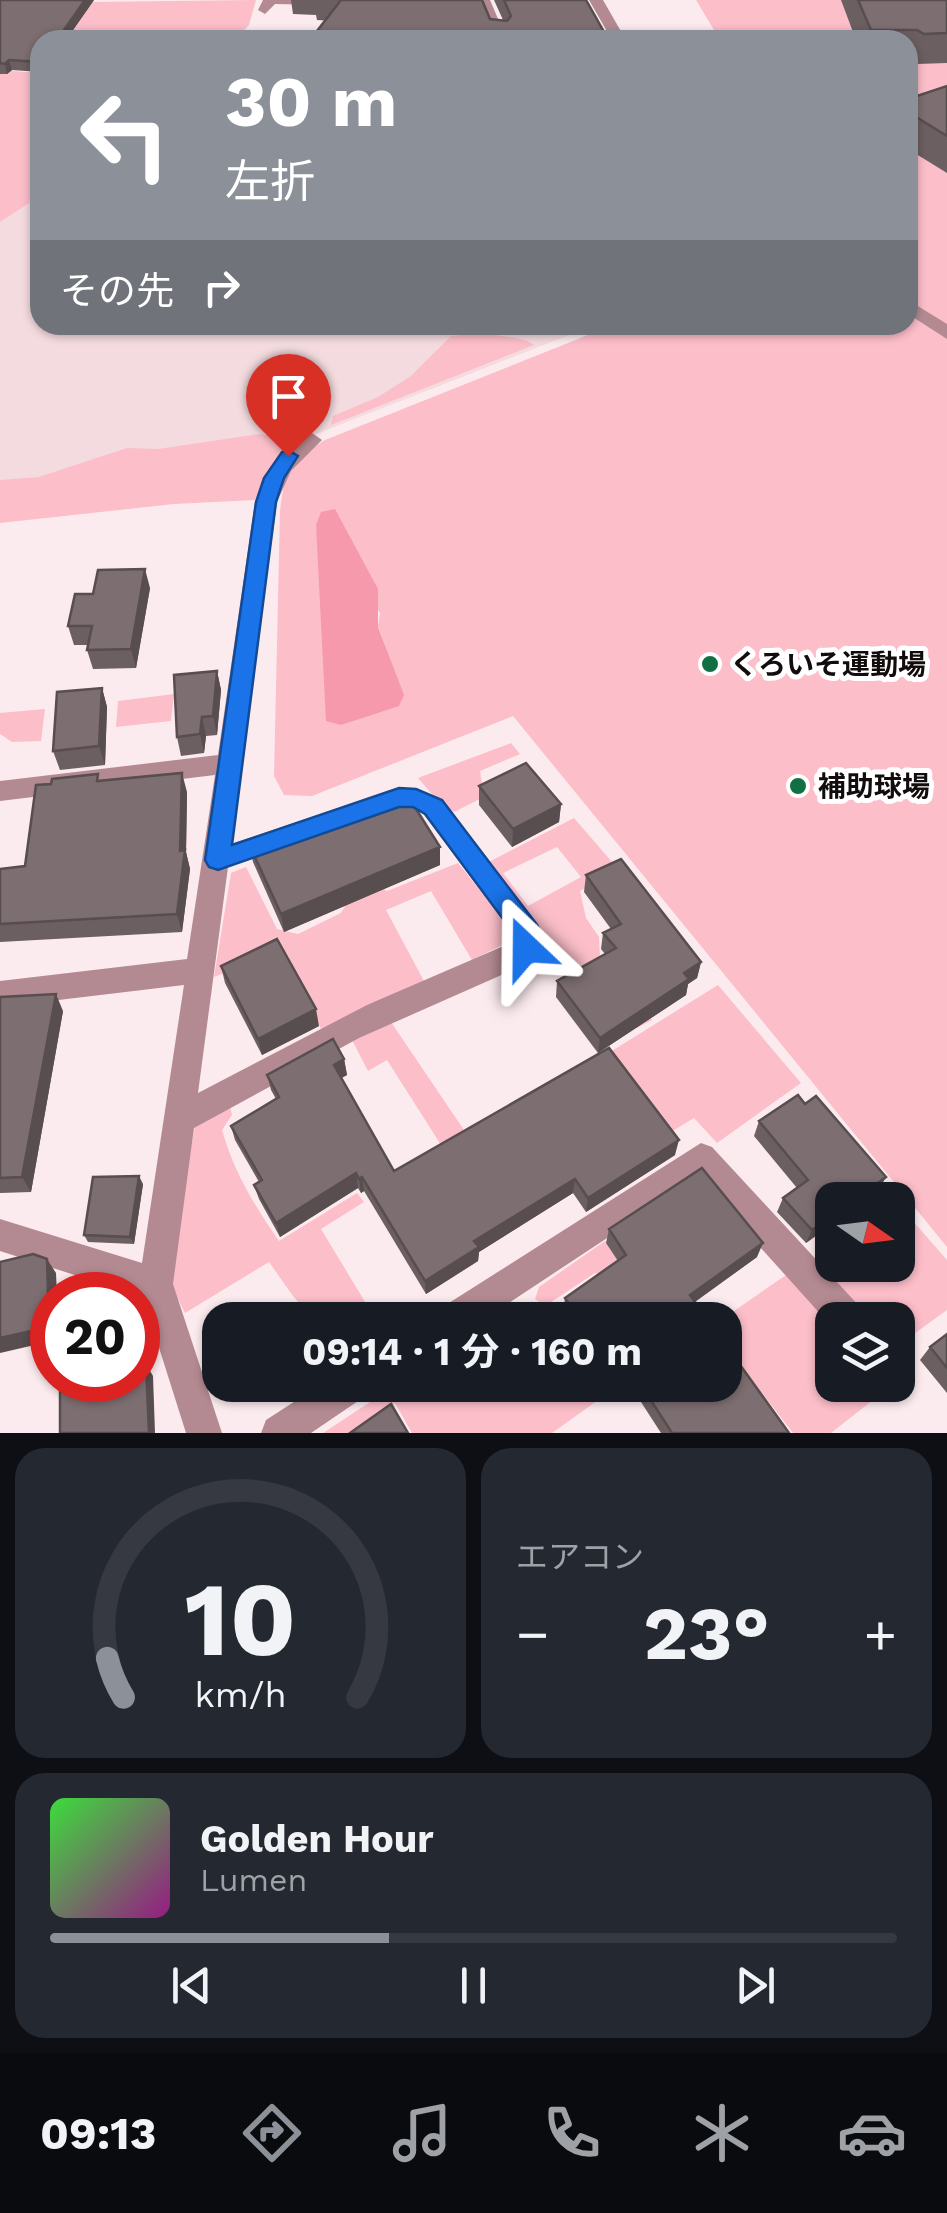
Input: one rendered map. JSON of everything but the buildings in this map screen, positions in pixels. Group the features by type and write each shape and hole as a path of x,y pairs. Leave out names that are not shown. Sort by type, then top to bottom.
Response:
{"street":[{"path":"265,10 270,0 341,2"},
{"path":"484,0 496,30"},
{"path":"596,0 612,30"},
{"path":"918,313 947,333"},
{"path":"158,1272 266,502 274,478 288,456 312,440"},
{"path":"0,791 232,763"},
{"path":"181,1119 284,1058 411,998 506,962 526,948 528,933 433,807 416,798 399,798 218,860"},
{"path":"0,994 201,970"},
{"path":"480,1302 702,1158 833,1302"},
{"path":"0,1234 119,1272"},
{"path":"160,1296 204,1433"},
{"path":"278,1433 326,1402"}],"shaded area":[{"path":"0,0 256,0 244,30 49,30"},
{"name":"くろいそ運動場","path":"696,0 947,0 947,1247 915,1208 915,1182 894,1182 513,716 312,796 284,795 274,776 280,511 291,468 313,448 588,335 918,335 918,30 714,30","holes":["316,525 380,613 378,626 403,695 320,566"]},
{"path":"0,70 30,72 30,202 0,222"},
{"path":"30,124 30,335 569,335 306,438 265,467 0,515 0,170"},
{"path":"496,335 534,345 331,425 333,416 378,397 411,376 451,336"},
{"path":"260,434 290,439 255,500 174,504 0,523 0,480 39,477 127,448 158,449"},
{"path":"335,509 378,589 378,627 404,695 399,706 341,725 326,721 316,525 321,512"},
{"path":"174,694 171,721 116,727 118,701"},
{"path":"45,709 41,741 12,742 0,734 0,713"},
{"path":"511,743 520,754 480,771 484,797 454,812 418,778"},
{"path":"574,818 619,870 580,891 586,918 599,937 600,958 652,1020 637,1028 573,961 546,946 485,864","holes":["557,847 581,877 528,906 503,873"]},
{"path":"458,863 513,931 502,945 472,960 431,891 386,910 424,981 321,1029 288,956 278,952 214,977 231,873 246,867 277,929 298,934 341,913 349,899 377,885 387,891"},
{"path":"718,985 801,1083 717,1143 694,1118 671,1132 607,1054"},
{"path":"391,1022 466,1133 441,1145 387,1060 368,1071 352,1040"},
{"path":"229,1103 232,1115 222,1130 232,1160 279,1241 357,1193 364,1202 321,1229 365,1302 298,1302 269,1262 185,1313 168,1279 196,1120"},
{"path":"915,1223 947,1260 947,1310 915,1333 915,1302 853,1302 833,1282 915,1282"},
{"path":"605,1241 625,1271 620,1280 595,1273 551,1302 535,1299 539,1287"},
{"path":"786,1275 815,1307 815,1402 870,1402 831,1433 793,1433 742,1368 742,1305"},
{"path":"370,1402 595,1402 552,1433 412,1433 395,1403 355,1433 323,1433"}],"place":[{"name":"くろいそ運動場","path":"710,664"},
{"name":"補助球場","path":"798,786"}],"route":[{"path":"288,456 274,478 266,502 218,860 399,798 416,798 433,807 528,933 526,948"}]}
